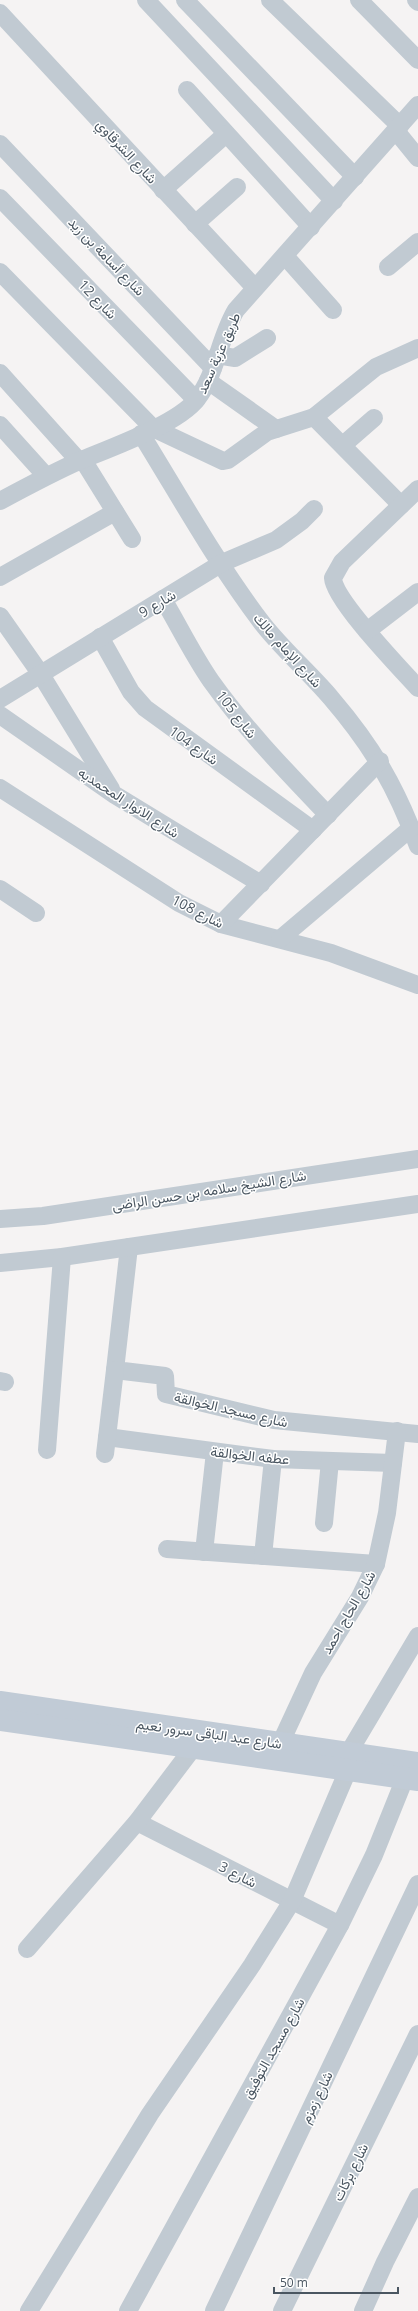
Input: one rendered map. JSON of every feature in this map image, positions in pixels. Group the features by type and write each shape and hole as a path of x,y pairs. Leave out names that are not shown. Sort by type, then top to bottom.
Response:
{"street":[{"path":"146,0 334,201"},
{"path":"185,0 355,177"},
{"path":"270,0 398,129 418,158"},
{"path":"359,0 418,60"},
{"name":"شارع الشرقاوي","path":"0,13 255,288"},
{"path":"187,90 311,227"},
{"name":"طريق عزبة سعد","path":"0,501 46,476 173,419 196,400 213,368 228,324 236,310 418,105"},
{"path":"163,190 226,134"},
{"name":"شارع أسامة بن زيد","path":"0,144 213,368 276,429"},
{"path":"195,224 237,186"},
{"name":"شارع 12","path":"0,198 196,400"},
{"path":"388,267 418,242"},
{"path":"285,256 333,310"},
{"path":"0,272 147,431 226,462 264,434 314,417 376,367 418,348"},
{"path":"213,368 235,358 267,338"},
{"path":"0,373 81,461 132,539"},
{"path":"314,417 401,505"},
{"path":"342,446 374,418"},
{"path":"0,425 46,476"},
{"name":"شارع الإمام مالك","path":"147,431 222,563 262,623 292,659 335,702 380,761 397,794 418,846"},
{"path":"418,489 342,562 333,578 336,589 367,631 418,688"},
{"name":"شارع 9","path":"0,699 40,673 222,563 276,540 302,521 314,509"},
{"path":"0,576 115,512"},
{"path":"367,631 418,592"},
{"name":"شارع 105","path":"163,599 210,679 236,714 271,756 328,815"},
{"path":"0,616 40,673 115,795"},
{"name":"شارع 104","path":"100,637 131,692 145,708 313,830"},
{"name":"شارع الانوار المحمديه","path":"0,714 115,795 261,884"},
{"path":"221,924 380,761"},
{"name":"شارع 108","path":"0,788 179,903 221,924 331,953 418,985"},
{"path":"280,939 411,828"},
{"path":"0,889 36,913"},
{"name":"شارع الشيخ سلامه بن حسن الراضى","path":"0,1219 43,1216 418,1159"},
{"path":"0,1263 62,1258 418,1204"},
{"path":"115,1370 129,1247"},
{"path":"47,1450 62,1258"},
{"name":"شارع مسجد الخوالقة","path":"115,1370 165,1376 166,1394 256,1416 300,1423 418,1434"},
{"name":"عطفه الخوالقة","path":"115,1370 106,1446 215,1452 273,1459 393,1463"},
{"name":"شارع الحاج احمد","path":"276,1751 312,1673 360,1597 376,1564 387,1513 397,1431"},
{"path":"204,1552 215,1452"},
{"path":"263,1556 273,1459"},
{"path":"324,1523 330,1461"},
{"path":"167,1549 376,1564"},
{"path":"29,2311 150,2114 252,1965 292,1901 349,1761 418,1636"},
{"name":"شارع عبد الباقى سرور نعيم","path":"0,1702 276,1751 349,1761 414,1774"},
{"name":"شارع عبد الباقى سرور نعيم","path":"0,1720 193,1748 276,1751"},
{"path":"27,1948 137,1822 193,1748"},
{"name":"شارع مسجد التوفيق","path":"128,2311 340,1925 414,1774"},
{"name":"شارع 3","path":"137,1822 340,1925"},
{"name":"شارع زمزم","path":"214,2311 418,1884"},
{"name":"شارع بركات","path":"282,2311 418,2034"},
{"path":"363,2311 370,2292 414,2216 418,2197"}]}
